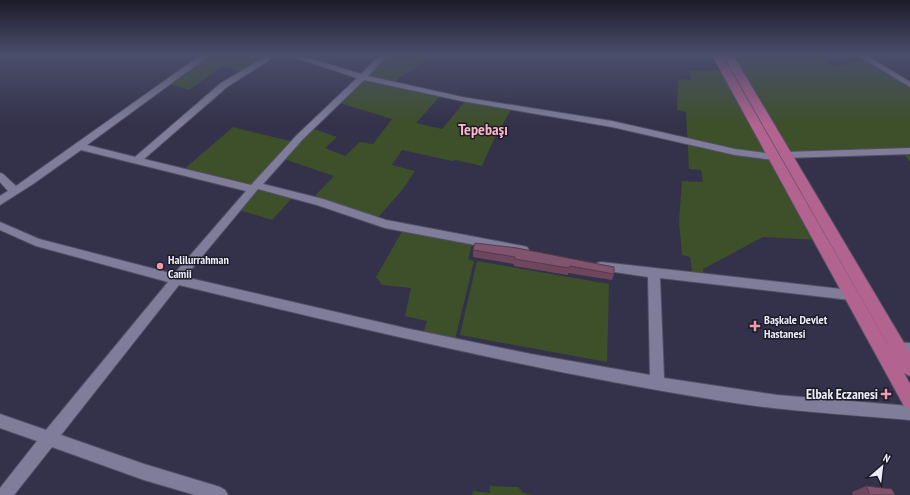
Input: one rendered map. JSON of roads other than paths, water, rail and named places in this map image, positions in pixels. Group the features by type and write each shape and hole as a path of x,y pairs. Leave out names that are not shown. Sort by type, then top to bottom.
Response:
{"main road":[{"path":"731,78 779,156 904,349 910,368"},
{"path":"740,78 850,295 910,400"}],"street":[{"path":"0,201 15,192 174,78"},
{"path":"137,160 224,84 234,78"},
{"path":"4,495 175,280 254,187 308,128 361,78"},
{"path":"367,78 483,103 612,124 735,152 779,156 910,152"},
{"path":"899,78 910,85"},
{"path":"78,146 319,202 390,225 535,252"},
{"path":"0,176 15,192"},
{"path":"0,226 36,242 69,252 175,280 405,334 657,384 777,402 910,413"},
{"path":"587,264 654,274 850,295"},
{"path":"654,274 657,384"},
{"path":"880,348 904,349"},
{"path":"0,421 144,472 220,495"}],"place":[{"name":"Halilurrahman Camii","path":"160,266"},
{"name":"Başkale Devlet Hastanesi","path":"755,326"},
{"name":"Elbak Eczanesi","path":"886,394"}],"district":[{"name":"Tepebaşı","path":"483,129"}]}
